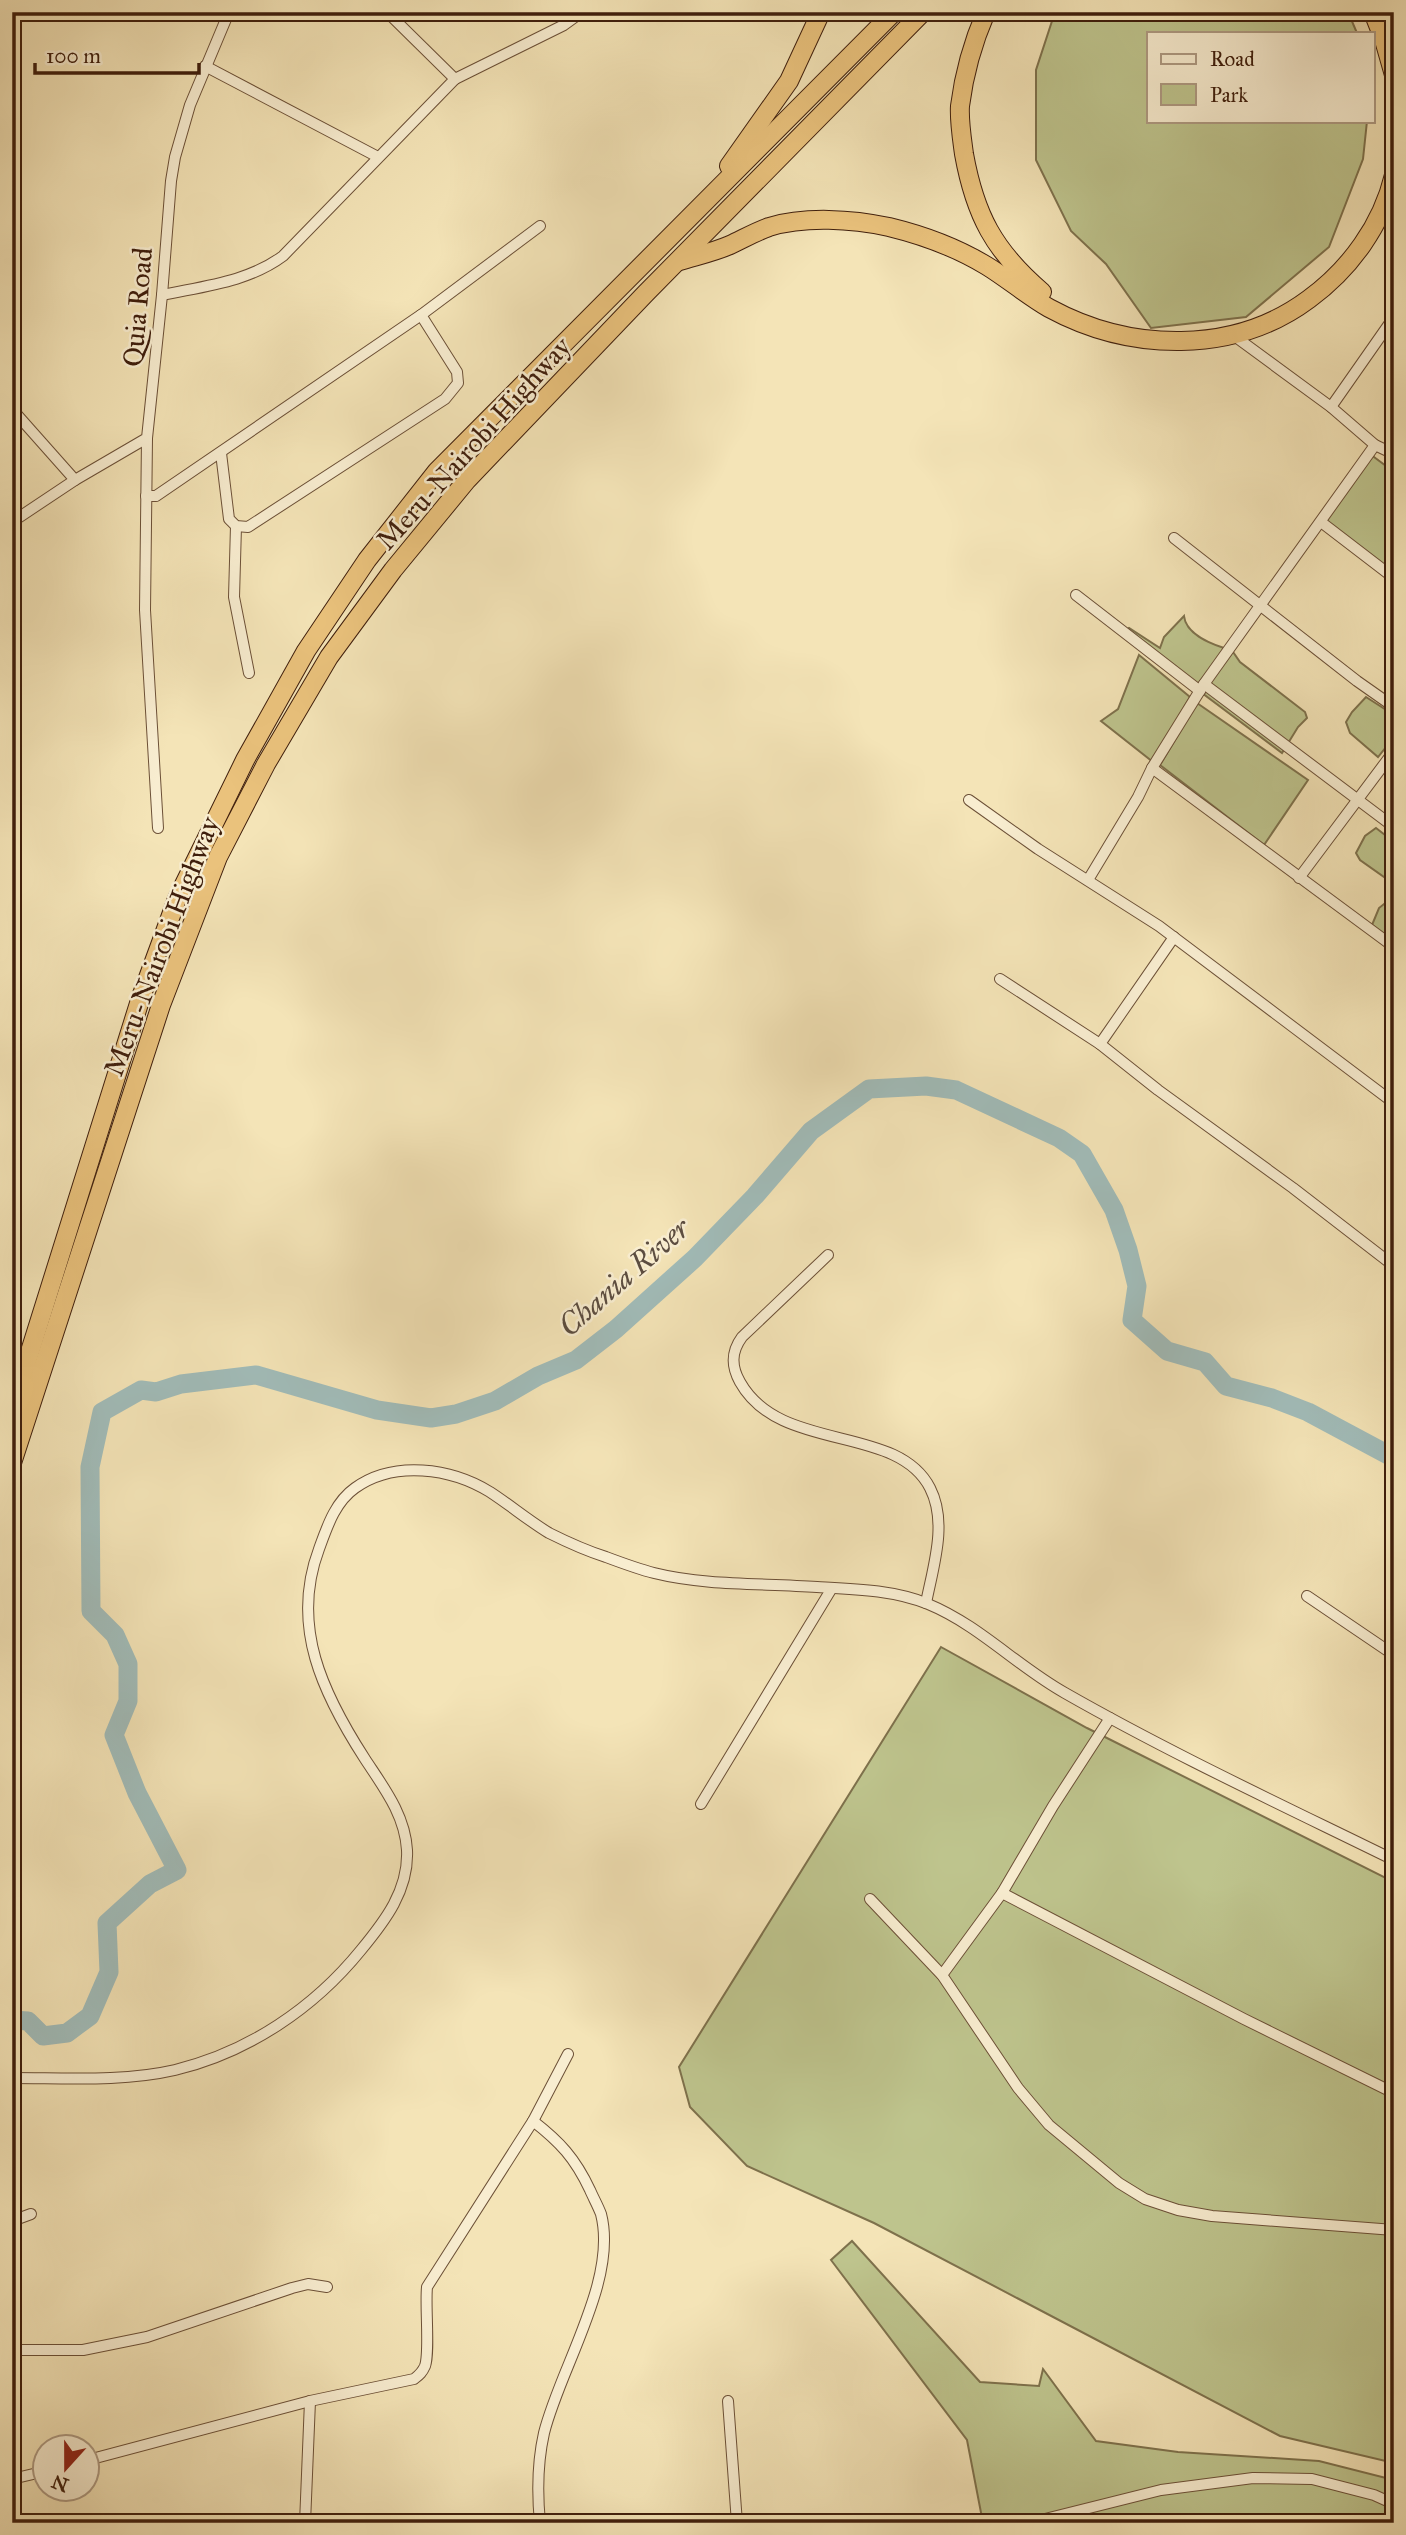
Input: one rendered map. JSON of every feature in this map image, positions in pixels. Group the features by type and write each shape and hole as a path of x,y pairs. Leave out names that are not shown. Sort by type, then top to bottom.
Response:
{"highway":[{"path":"705,201 789,81 821,12"},
{"name":"Meru-Nairobi Highway","path":"12,1409 141,997 177,898 245,760 306,651 367,560 437,471 894,12"},
{"name":"Meru-Nairobi Highway","path":"12,1463 161,1005 218,857 266,764 329,657 393,570 467,480 923,12"},
{"path":"986,12 965,74 960,108 962,141 970,183 981,216 1000,247 1026,278 1053,301 1090,324"},
{"path":"1373,12 1394,75"},
{"path":"678,261 728,246 771,227 790,223 835,220 889,227 937,242 985,265 1050,308 1090,324 1135,338 1167,342 1200,341 1261,328 1290,313 1340,273 1365,240 1394,175"}],"street":[{"name":"Quia Road","path":"158,828 145,610 146,438 175,157 190,105 229,12"},
{"path":"387,12 455,79"},
{"path":"162,295 252,275 271,265 455,79 564,26 582,12"},
{"path":"630,12 656,16"},
{"path":"205,66 378,157"},
{"path":"146,496 156,496 221,453 421,315 540,226"},
{"path":"221,453 229,519 236,526 248,527 453,393 458,383 457,372 421,315"},
{"path":"1331,407 1394,317"},
{"path":"1233,335 1331,407 1376,445 1394,454"},
{"path":"12,409 75,480"},
{"path":"12,522 75,480 146,438"},
{"path":"1088,880 1138,797 1152,768 1202,688 1376,445"},
{"path":"1321,522 1394,578"},
{"path":"236,526 234,597 249,673"},
{"path":"1174,538 1394,707"},
{"path":"1076,595 1394,827"},
{"path":"1299,878 1394,751"},
{"path":"1152,768 1394,947"},
{"path":"969,800 1174,937 1394,1103"},
{"path":"1100,1044 1174,937"},
{"path":"1000,979 1100,1044 1394,1266"},
{"path":"828,1255 742,1337 733,1353 735,1373 747,1395 761,1409 777,1419 884,1452 904,1460 921,1474 930,1487 938,1518 936,1550 926,1603"},
{"path":"12,2078 116,2078 176,2070 229,2052 268,2033 300,2009 352,1960 388,1916 404,1882 408,1853 401,1816 347,1731 323,1683 310,1640 306,1603 313,1564 331,1515 351,1490 379,1476 414,1469 451,1475 485,1489 548,1532 600,1556 658,1574 712,1581 891,1594 926,1603 961,1622 1046,1682 1110,1718 1394,1860"},
{"path":"701,1804 832,1588"},
{"path":"1307,1597 1394,1655"},
{"path":"942,1975 1002,1893 1053,1806 1110,1718"},
{"path":"1002,1893 1244,2019 1394,2093"},
{"path":"870,1899 942,1975 1018,2088 1049,2125 1119,2183 1145,2199 1178,2210 1212,2216 1394,2230"},
{"path":"102,2456 310,2401 414,2379 421,2374 426,2363 427,2287 533,2121 568,2054"},
{"path":"533,2121 561,2142 581,2171 600,2213 604,2239 600,2274 590,2309 544,2433 536,2489 540,2523"},
{"path":"12,2221 32,2214"},
{"path":"12,2350 83,2350 147,2337 292,2288 308,2284 327,2287"},
{"path":"305,2523 310,2401"},
{"path":"728,2401 737,2523"},
{"path":"12,2479 32,2474"},
{"path":"1029,2523 1161,2490 1253,2478 1312,2479 1374,2495 1394,2504"}],"green space":[{"path":"1055,12 1348,12 1357,32 1147,32 1147,122 1367,122 1363,159 1329,247 1246,317 1151,328 1106,264 1071,231 1036,160 1036,70"},
{"path":"12,230 21,233 19,266 12,278"},
{"path":"1366,451 1394,472 1394,578 1320,519"},
{"path":"1184,616 1194,633 1224,648 1197,690 1120,634 1129,628 1160,648 1164,637"},
{"path":"1231,649 1240,662 1305,712 1307,718 1282,753 1202,693"},
{"path":"1139,655 1190,697 1153,762 1101,721 1118,709"},
{"path":"1366,697 1394,715 1394,737 1378,757 1350,733 1346,722"},
{"path":"1197,703 1308,780 1264,845 1160,765"},
{"path":"1376,828 1394,842 1394,884 1360,860 1356,853 1365,836"},
{"path":"1394,896 1394,942 1372,925 1379,908"},
{"path":"941,1647 1087,1728 1394,1882 1394,2463 1280,2436 874,2223 747,2166 690,2107 679,2067"},
{"path":"852,2241 980,2382 1039,2386 1043,2369 1096,2441 1178,2452 1319,2461 1394,2480 1394,2523 983,2523 967,2440 831,2260"}],"waterway":[{"name":"Chania River","path":"12,2020 28,2021 43,2036 67,2033 90,2016 109,1972 107,1923 150,1884 177,1870 137,1793 114,1735 128,1701 128,1664 115,1635 91,1611 90,1467 102,1412 141,1390 156,1392 181,1384 256,1375 377,1410 431,1418 456,1414 495,1401 538,1376 576,1360 616,1329 695,1258 755,1196 811,1131 869,1089 926,1086 956,1090 1059,1138 1082,1154 1114,1210 1128,1250 1137,1286 1132,1320 1167,1351 1205,1362 1226,1386 1272,1398 1308,1412 1394,1458"}]}
